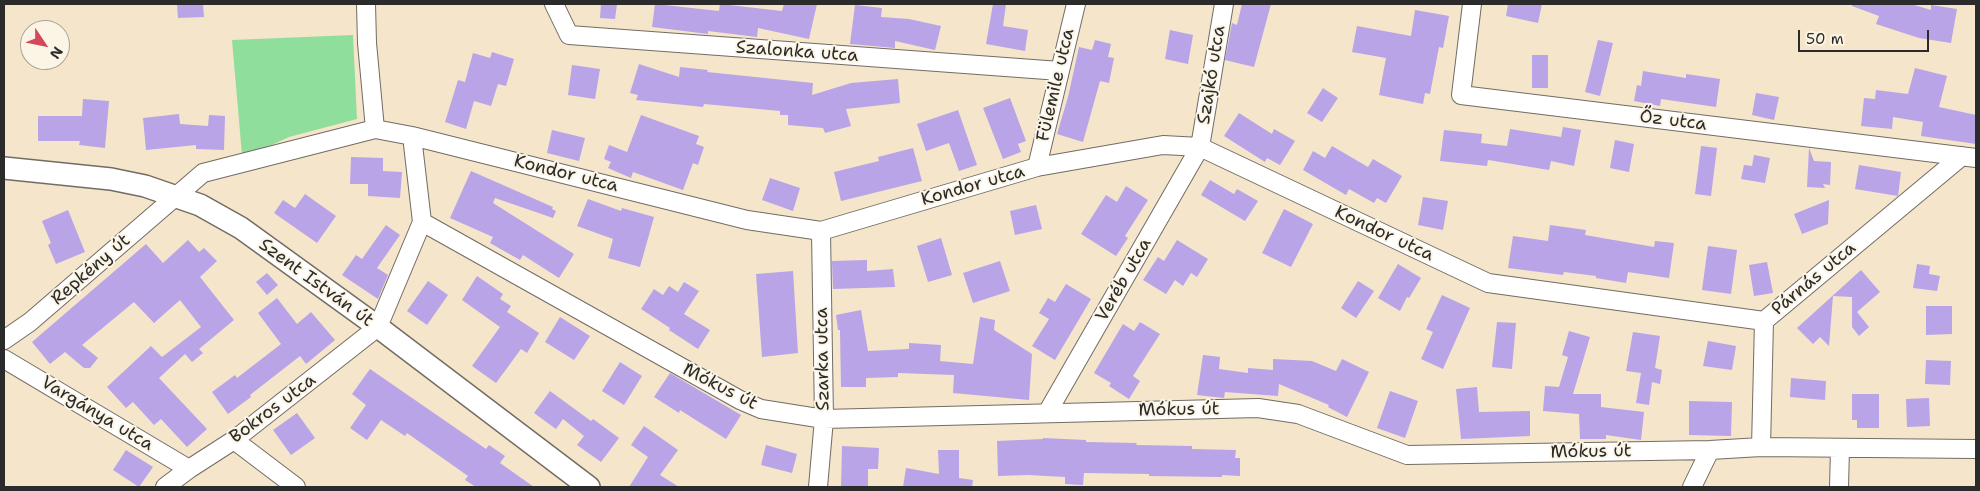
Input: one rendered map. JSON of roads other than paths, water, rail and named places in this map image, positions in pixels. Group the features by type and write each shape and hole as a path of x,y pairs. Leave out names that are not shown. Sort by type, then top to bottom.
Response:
{"street":[{"path":"366,4 367,43 375,129"},
{"name":"Szalonka utca","path":"554,4 569,35 1060,71"},
{"name":"Fülemile utca","path":"1037,167 1076,4"},
{"name":"Szajkó utca","path":"1200,147 1224,4"},
{"name":"Őz utca","path":"1472,4 1461,95 1969,157"},
{"name":"Kondor utca","path":"176,197 203,173 375,129 412,136 747,220 821,230 1037,167 1162,146 1200,147 1488,282 1764,321"},
{"path":"378,327 422,222 412,136"},
{"name":"Veréb utca","path":"1047,413 1200,147"},
{"name":"Párnás utca","path":"1761,447 1764,321 1969,157"},
{"name":"Szent István út","path":"4,168 111,179 144,186 200,205 241,228 378,327 588,487"},
{"name":"Repkény út","path":"4,340 30,322 176,197"},
{"name":"Mókus út","path":"422,222 740,400 761,409 824,419 1258,408 1298,414 1407,455 1710,450 1761,447 1976,449"},
{"name":"Szarka utca","path":"818,487 824,419 821,230"},
{"name":"Bokros utca","path":"165,487 234,440 378,327"},
{"name":"Vargánya utca","path":"4,359 189,469"},
{"path":"234,440 296,487"},
{"path":"1839,487 1840,449"},
{"path":"1692,487 1710,450"}]}
